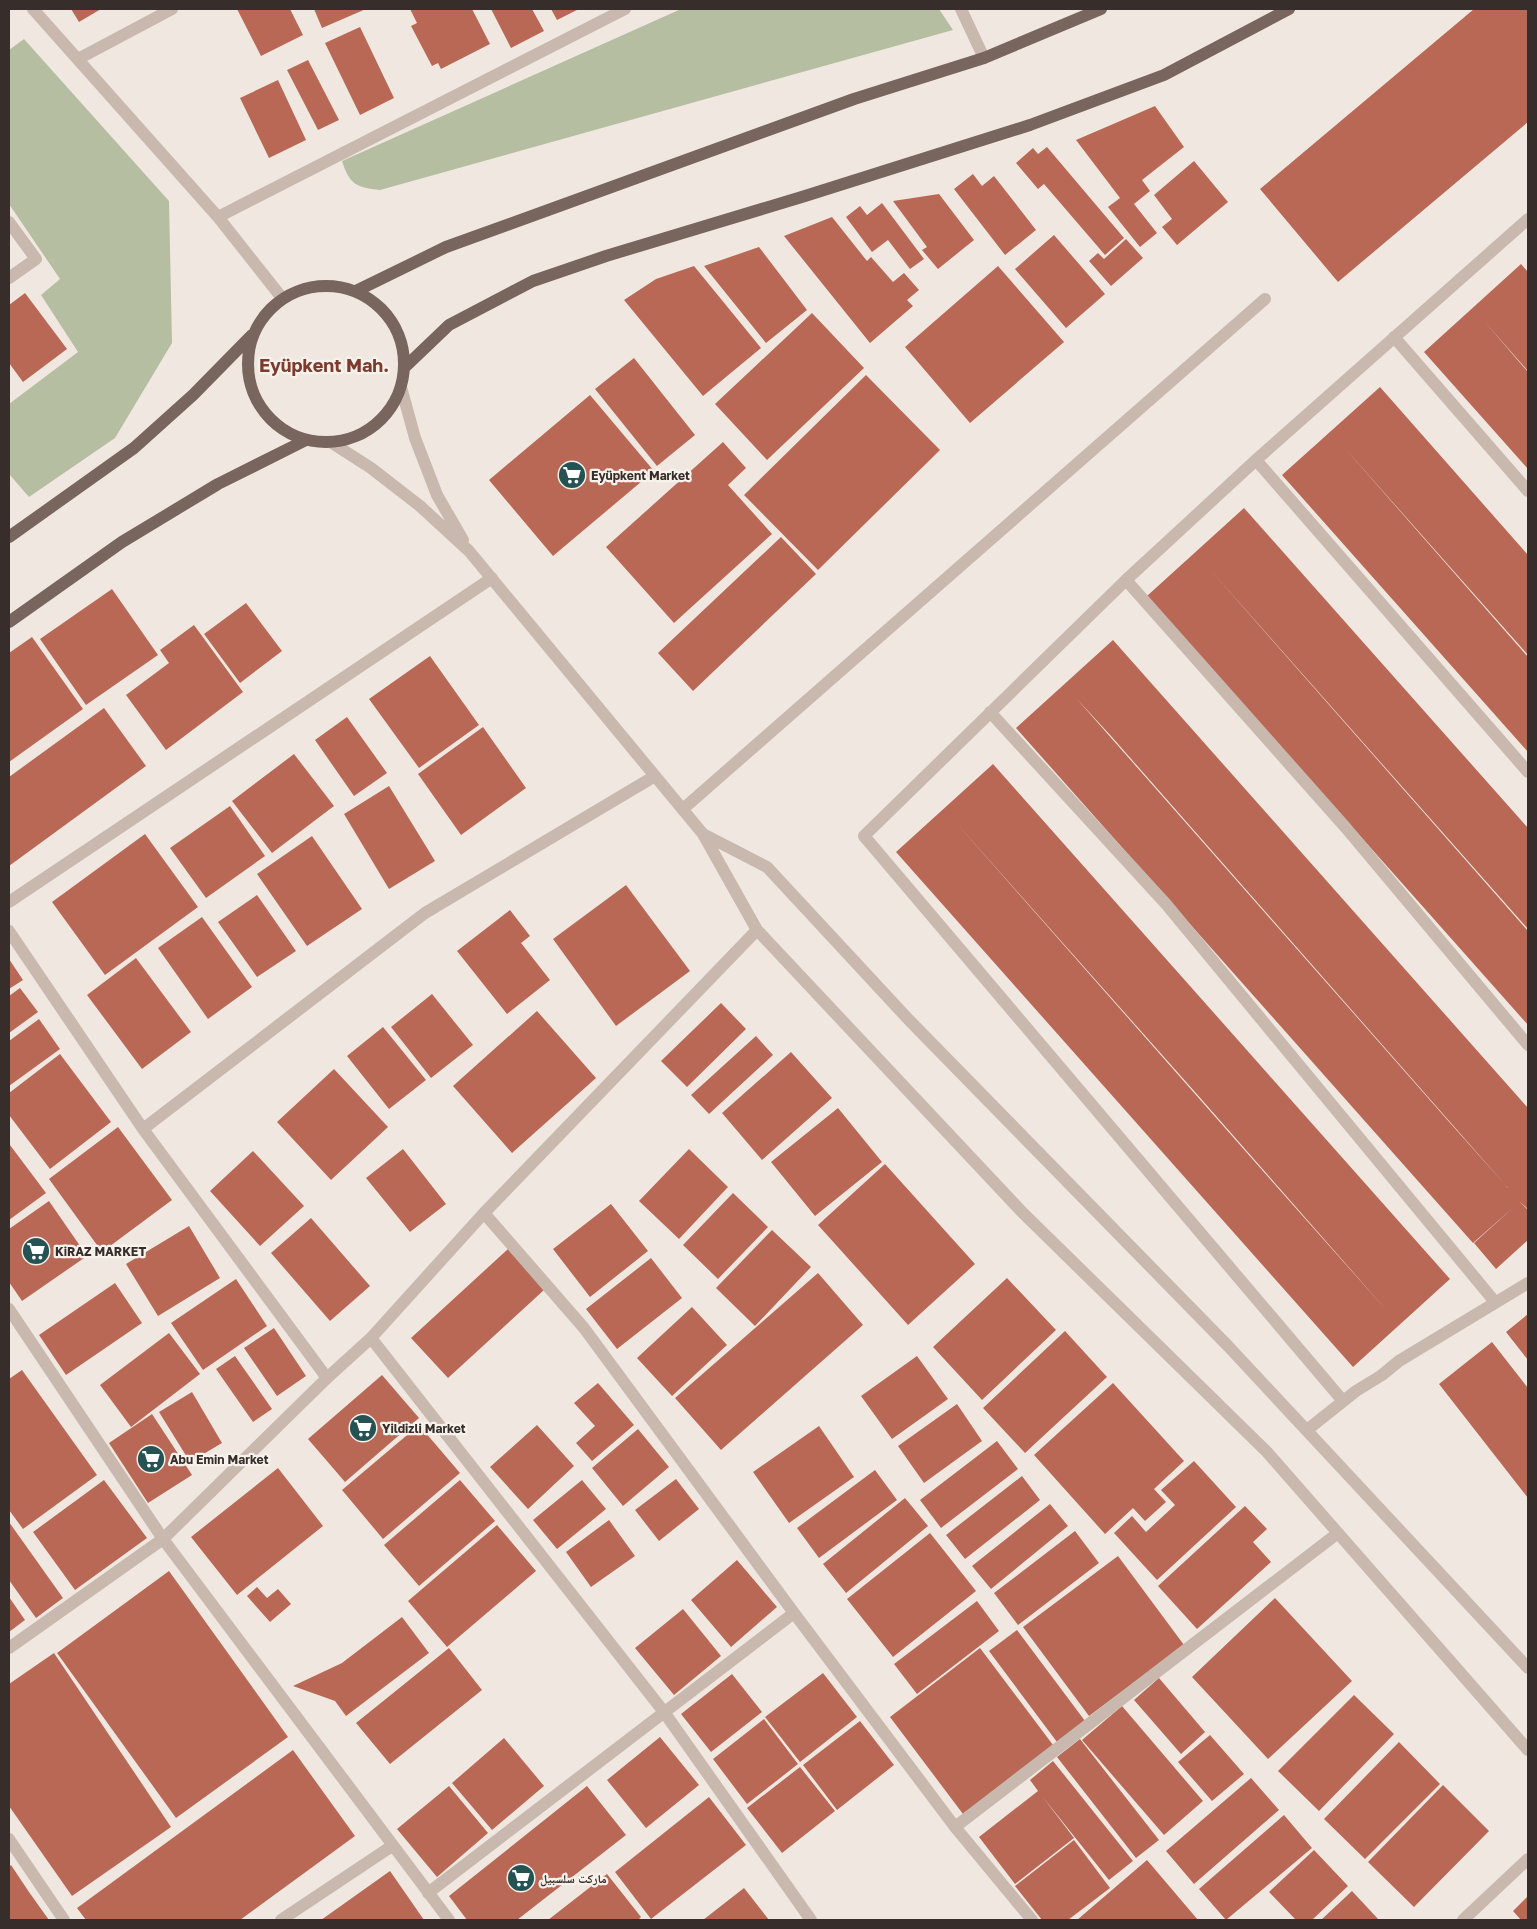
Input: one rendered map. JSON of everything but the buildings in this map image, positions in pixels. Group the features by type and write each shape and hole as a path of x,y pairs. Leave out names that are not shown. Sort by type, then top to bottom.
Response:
{"main road":[{"path":"356,291 446,247 854,99 984,58 1101,9"},
{"path":"404,368 449,325 533,281 606,256 1030,125 1164,75 1289,9"},
{"path":"9,537 134,448 193,395 252,336 264,314 282,298 304,288 331,285 356,291 376,303 392,322 402,344 404,368 401,387 391,408 375,425 355,437 332,443 306,440 281,429 262,411 250,387 247,361 252,336"},
{"path":"9,622 122,542 218,484 306,440"}],"street":[{"path":"33,9 218,217 282,298"},
{"path":"78,59 172,9"},
{"path":"218,217 625,9"},
{"path":"961,9 984,58"},
{"path":"1344,1401 864,836 1126,580 1256,460 1528,219"},
{"path":"9,222 36,259 9,278"},
{"path":"683,809 1265,299"},
{"path":"1394,337 1528,491"},
{"path":"401,387 415,438 437,495 469,551"},
{"path":"332,443 371,468 420,506 469,551 703,834 757,930 1023,1213 1267,1452 1528,1750"},
{"path":"1256,460 1528,772"},
{"path":"9,902 492,578"},
{"path":"1126,580 1346,828 1528,1045"},
{"path":"990,712 1166,904 1495,1302"},
{"path":"143,1128 425,913 655,776"},
{"path":"703,834 767,867 908,1020 1221,1339 1528,1668"},
{"path":"9,1648 163,1539 327,1378 371,1338 484,1213 757,930"},
{"path":"9,931 143,1128 327,1378"},
{"path":"484,1213 584,1328 794,1613 955,1826 1032,1920"},
{"path":"1307,1430 1399,1361 1528,1283"},
{"path":"9,1309 14,1326 163,1539 449,1920"},
{"path":"371,1338 664,1712 811,1920"},
{"path":"955,1826 1338,1533"},
{"path":"428,1893 794,1613"},
{"path":"9,1840 64,1920"},
{"path":"282,1920 392,1846"},
{"path":"1463,1920 1528,1858"}],"green space":[{"path":"681,9 939,9 953,30 380,190 365,188 355,183 351,180 345,169 342,161"},
{"path":"24,39 169,201 172,343 115,438 29,497 9,474 9,404 78,352 41,295 60,279 9,204 9,50"}],"place":[{"name":"Eyüpkent Market","path":"572,475"},
{"name":"KiRAZ MARKET","path":"36,1251"},
{"name":"Yildizli Market","path":"363,1428"},
{"name":"Abu Emin Market","path":"151,1459"},
{"name":"ماركت سلسبيل","path":"521,1878"}],"district":[{"name":"Eyüpkent Mah.","path":"324,365"}]}
